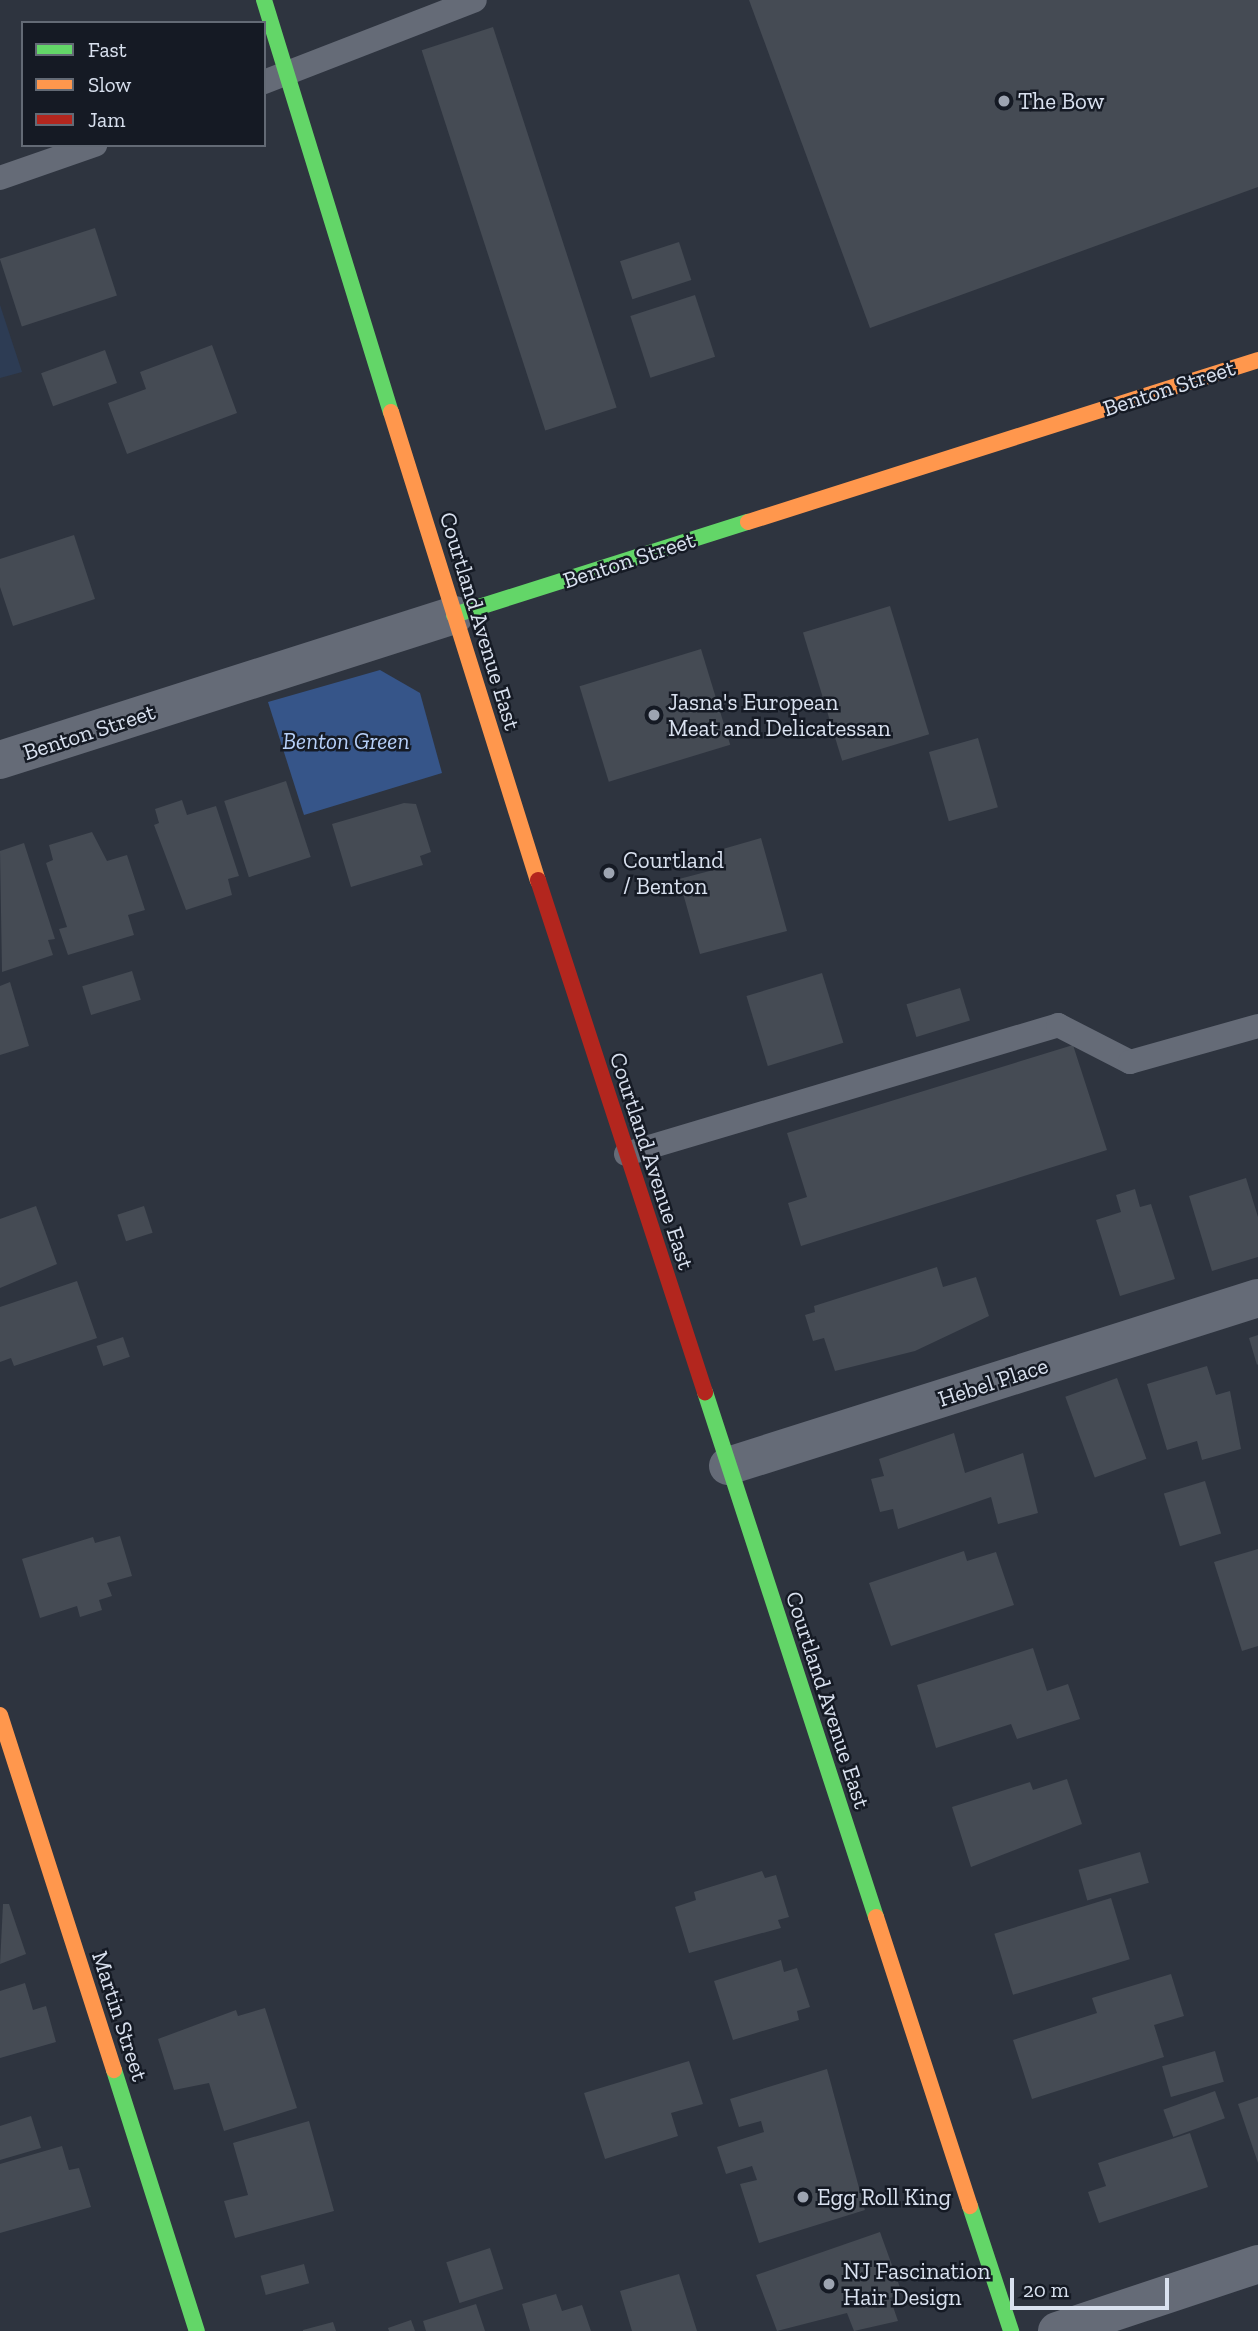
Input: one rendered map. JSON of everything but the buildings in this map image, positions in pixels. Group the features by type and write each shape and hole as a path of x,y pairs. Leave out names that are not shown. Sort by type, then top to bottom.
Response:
{"main road":[{"name":"Courtland Avenue East","path":"264,0 289,71 454,615 626,1154 1011,2331"},
{"name":"Benton Street","path":"454,615 1258,360"},
{"name":"Martin Street","path":"0,1715 197,2331"}],"street":[{"name":"Benton Street","path":"0,760 454,615"},
{"name":"Hebel Place","path":"728,1466 1258,1298"},
{"path":"1057,2331 1258,2264"}],"lane":[{"path":"266,81 475,0"},
{"path":"0,178 89,147"},
{"path":"626,1154 1058,1025 1130,1062 1258,1026"}],"shaded area":[{"path":"0,305 22,372 0,378"}],"green space":[{"name":"Benton Green","path":"380,670 420,693 442,773 304,815 268,702"}],"traffic: fast":[{"path":"264,0 391,412"},
{"path":"454,615 748,522"},
{"path":"705,1392 876,1917"},
{"path":"114,2070 197,2331"},
{"path":"970,2206 1011,2331"}],"traffic: slow":[{"path":"748,522 1258,360"},
{"path":"391,412 538,880"},
{"path":"0,1715 114,2070"},
{"path":"876,1917 970,2206"}],"traffic: jam":[{"path":"538,880 705,1392"}],"place":[{"name":"The Bow","path":"1004,101"},
{"name":"Jasna's European Meat and Delicatessan","path":"654,715"},
{"name":"Courtland / Benton","path":"609,873"},
{"name":"Egg Roll King","path":"803,2197"},
{"name":"NJ Fascination Hair Design","path":"829,2284"}]}
